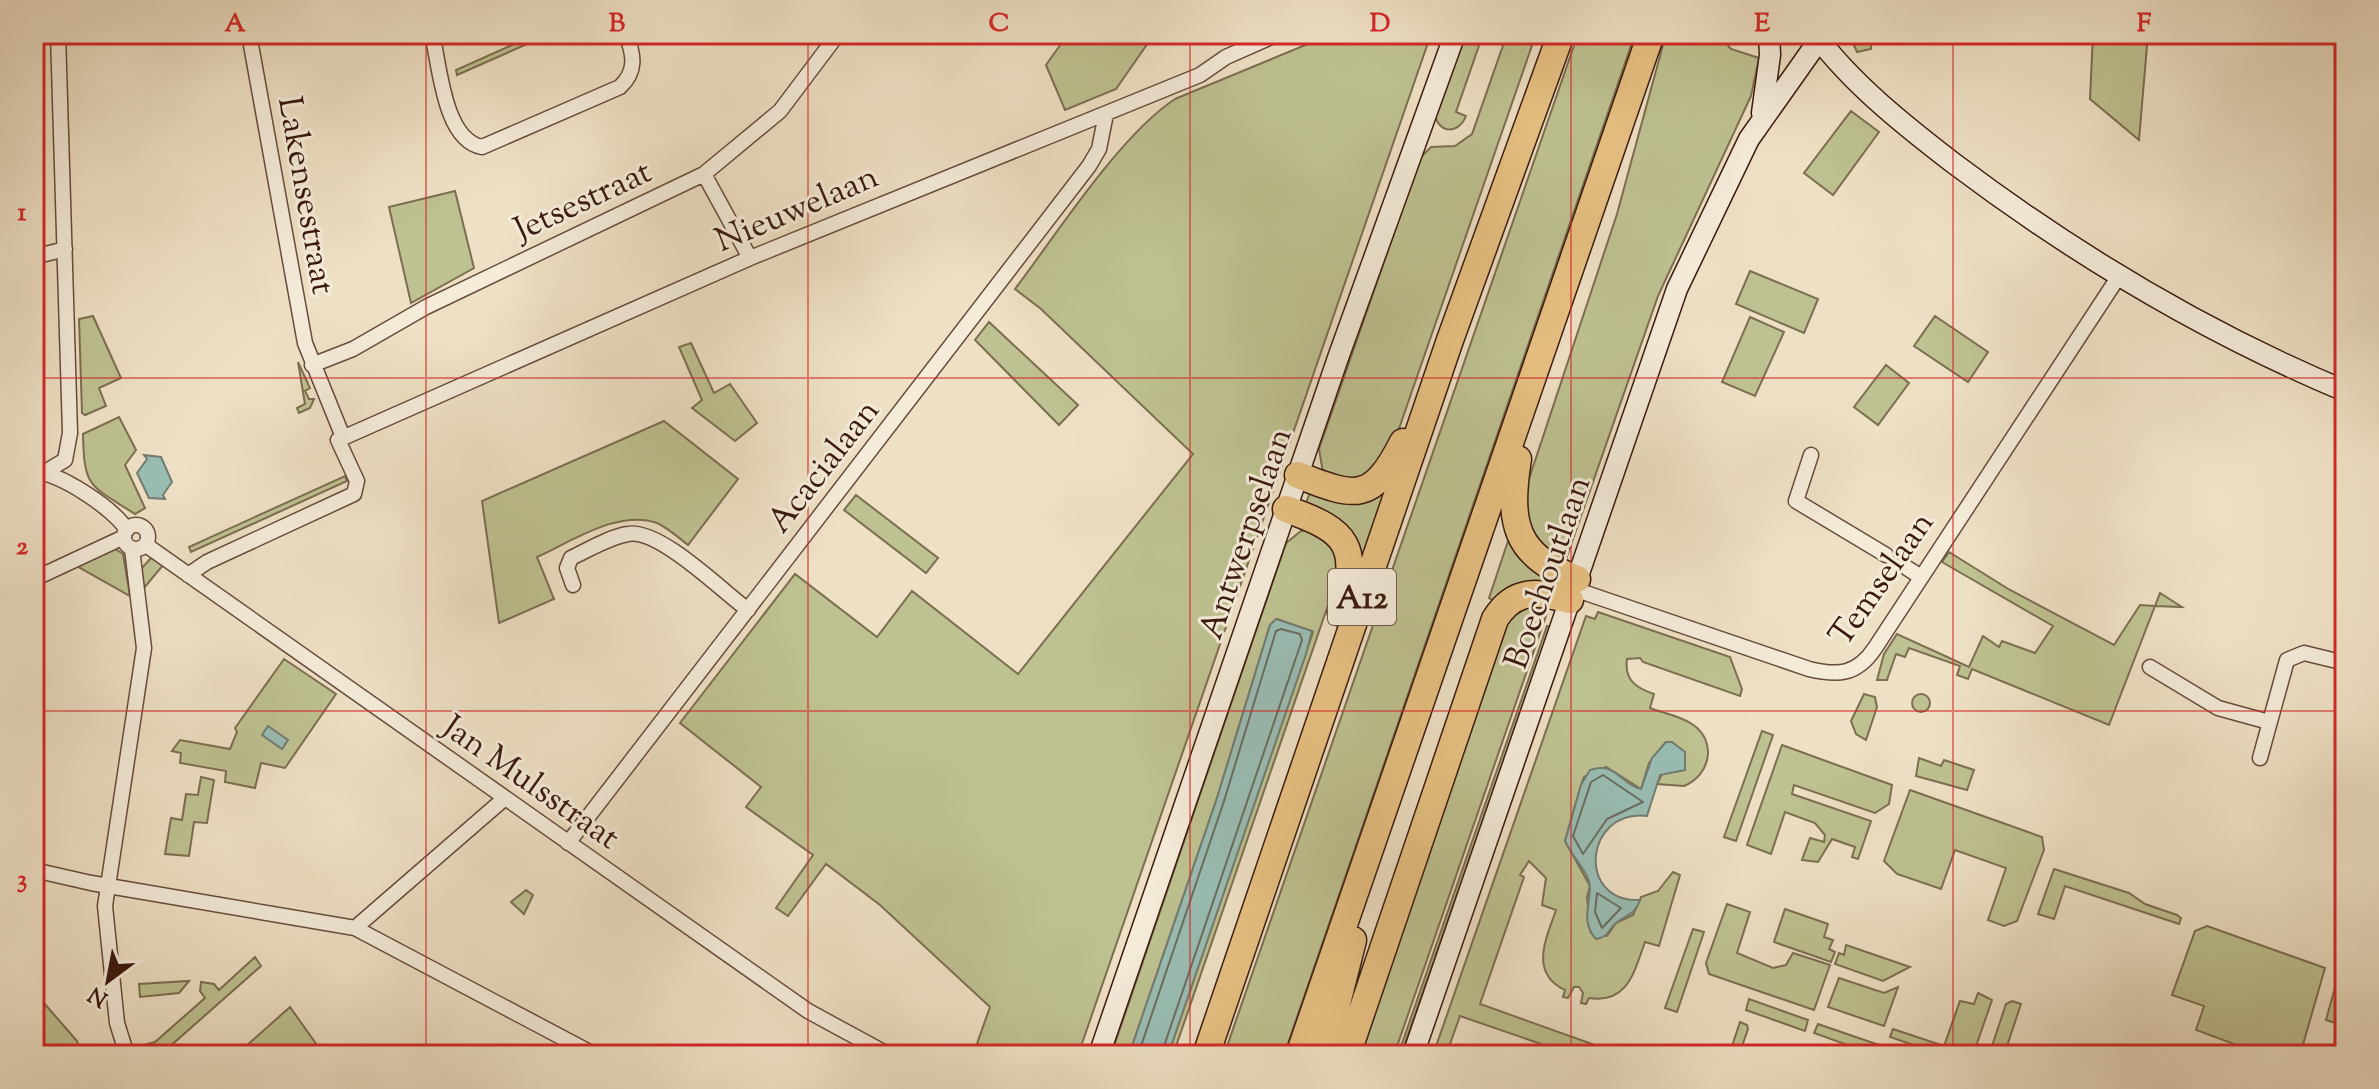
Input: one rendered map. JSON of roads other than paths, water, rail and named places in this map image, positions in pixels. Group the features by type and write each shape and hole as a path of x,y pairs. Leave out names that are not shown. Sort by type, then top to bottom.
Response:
{"highway":[{"name":"A12","path":"1206,1055 1450,340 1561,34"},
{"name":"A12","path":"1299,1055 1651,34"},
{"path":"1298,475 1350,493 1374,484 1397,453 1450,340"},
{"path":"1527,399 1515,481 1515,521 1524,544 1534,557 1574,589"},
{"path":"1274,854 1350,571 1343,539 1334,530 1286,509"},
{"path":"1347,1055 1489,631 1502,608 1524,594 1574,589"},
{"path":"1324,1055 1339,1006 1376,831"}],"main road":[{"name":"Antwerpselaan","path":"1099,1055 1286,509 1455,34"},
{"name":"Boechoutlaan","path":"1761,119 1770,55 1769,34"},
{"name":"Boechoutlaan","path":"1413,1055 1677,289 1717,200 1761,119 1817,37"},
{"path":"1817,37 1912,131 2031,220 2119,276 2264,356 2345,391"}],"street":[{"path":"39,472 60,466 69,452 58,34"},
{"name":"Lakensestraat","path":"188,575 207,562 354,494 357,481 305,343 249,34"},
{"path":"432,34 456,132 463,140 482,147 620,87 627,81 633,63 633,52 626,34"},
{"name":"Jetsestraat","path":"312,365 353,349 426,307 704,174 780,111 838,34"},
{"name":"Nieuwelaan","path":"340,438 750,258 1200,75 1258,38 1278,34"},
{"name":"Acacialaan","path":"568,843 1089,166 1099,149 1106,114"},
{"path":"704,174 750,258"},
{"path":"34,257 65,249"},
{"name":"Temselaan","path":"1574,589 1809,669 1848,673 1865,662 2119,276"},
{"path":"1811,455 1796,501 1886,555"},
{"name":"Jan Mulsstraat","path":"39,472 108,510 132,540 188,575 808,1011 889,1055"},
{"path":"573,585 567,568 571,558 624,535 639,533 660,542 748,610"},
{"path":"34,579 132,540 145,640 106,886 117,1023 127,1055"},
{"path":"1907,568 1921,577"},
{"path":"2260,758 2284,665 2292,656 2304,653 2345,663"},
{"path":"2150,667 2218,708 2269,722"},
{"path":"355,928 505,798"},
{"path":"36,873 355,928 595,1055"}],"water":[{"path":"144,455 161,457 172,482 163,495 165,499 149,498 137,473 147,459"},
{"path":"1276,619 1312,631 1306,654 1168,1055 1129,1055 1217,798 1270,625"},
{"path":"268,726 288,740 282,749 262,735"},
{"path":"1666,742 1672,742 1685,752 1685,770 1660,775 1647,816 1626,818 1610,827 1600,840 1596,856 1597,873 1605,887 1619,897 1640,900 1633,912 1616,923 1606,935 1596,939 1587,917 1589,881 1565,841 1581,785 1590,770 1606,768 1641,789 1652,758"}],"tunnel":[{"path":"1886,555 1907,568"}]}
